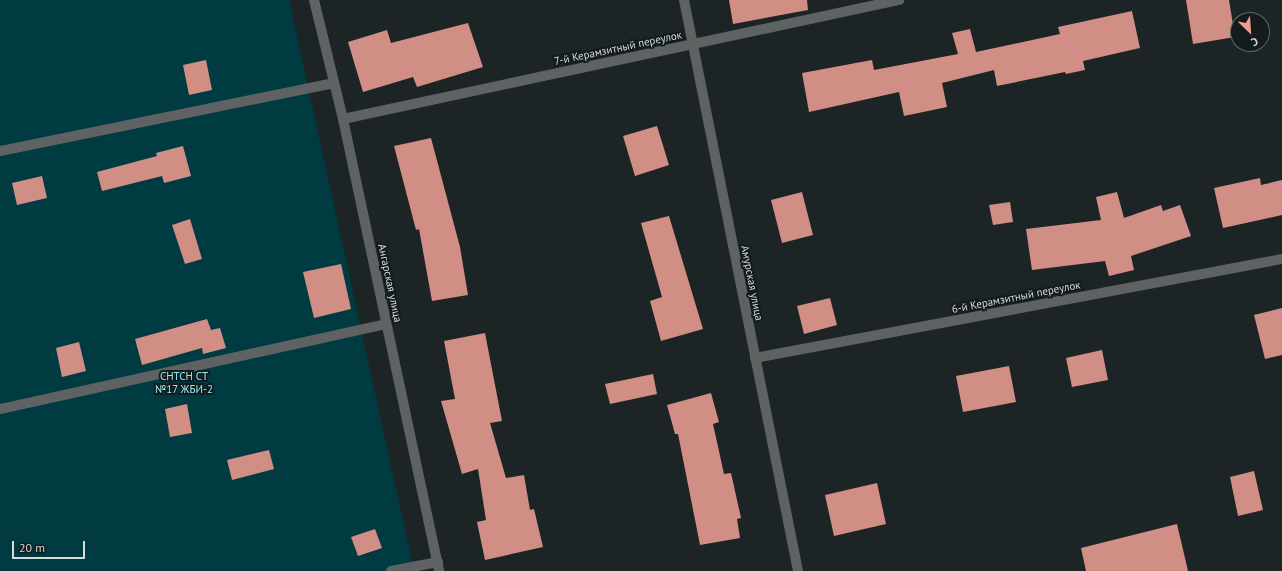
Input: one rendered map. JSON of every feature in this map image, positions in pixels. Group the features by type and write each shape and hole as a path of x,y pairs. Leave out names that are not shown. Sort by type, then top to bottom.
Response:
{"street":[{"name":"Ангарская улица","path":"314,0 343,119 438,567"},
{"name":"Амурская улица","path":"684,0 798,571"},
{"name":"7-й Керамзитный переулок","path":"343,119 899,0"},
{"path":"0,151 334,83"},
{"name":"6-й Керамзитный переулок","path":"755,358 1282,259"},
{"path":"0,409 386,324"},
{"path":"391,571 438,567"}],"green space":[{"name":"СНТСН СТ №17 ЖБИ-2","path":"0,0 289,0 414,571 0,571"}],"building":[{"path":"729,0 807,0 808,10 733,24"},
{"path":"1186,0 1229,0 1231,12 1230,38 1193,44"},
{"path":"1132,11 1140,48 1083,61 1085,70 1066,74 1065,72 997,86 994,70 942,83 947,107 904,116 899,92 809,112 802,73 872,60 874,70 958,54 952,33 970,29 976,52 1060,34 1058,27"},
{"path":"468,23 483,67 417,87 413,77 363,92 348,42 387,30 391,43"},
{"path":"206,60 212,90 189,95 183,65"},
{"path":"657,126 669,165 635,176 623,136"},
{"path":"431,138 460,247 468,295 432,301 419,229 416,230 394,146"},
{"path":"183,146 191,176 164,183 162,176 102,191 97,172 157,156 156,153"},
{"path":"42,176 47,198 17,205 12,183"},
{"path":"1260,178 1261,185 1282,180 1282,215 1223,228 1214,188"},
{"path":"802,192 813,235 782,243 771,200"},
{"path":"1117,192 1124,218 1161,205 1163,211 1180,205 1191,236 1131,256 1134,270 1109,276 1105,261 1032,270 1026,229 1101,220 1096,197"},
{"path":"1010,202 1013,222 993,225 989,205"},
{"path":"669,216 703,329 661,341 650,301 662,297 641,223"},
{"path":"190,219 202,259 185,264 172,225"},
{"path":"341,264 351,309 314,318 303,272"},
{"path":"830,298 837,325 804,334 797,306"},
{"path":"1282,308 1282,355 1265,359 1254,315"},
{"path":"207,319 211,330 220,328 226,348 203,354 202,348 142,365 135,339"},
{"path":"485,333 502,421 490,423 506,478 524,475 530,510 534,509 543,547 485,560 477,522 486,520 478,469 462,474 441,401 455,399 444,341"},
{"path":"79,342 86,371 62,377 56,348"},
{"path":"1102,350 1108,380 1072,387 1066,358"},
{"path":"1009,366 1016,402 963,412 956,376"},
{"path":"653,374 657,394 610,404 605,384"},
{"path":"711,393 719,422 713,424 724,474 731,473 741,518 737,519 740,538 700,545 678,434 675,434 667,405"},
{"path":"187,404 192,433 170,437 165,409"},
{"path":"269,450 274,469 232,480 227,460"},
{"path":"1254,471 1263,510 1238,516 1230,477"},
{"path":"877,483 886,524 834,536 825,495"},
{"path":"1177,524 1188,571 1086,571 1081,548"},
{"path":"375,529 382,548 358,556 351,537"}]}
